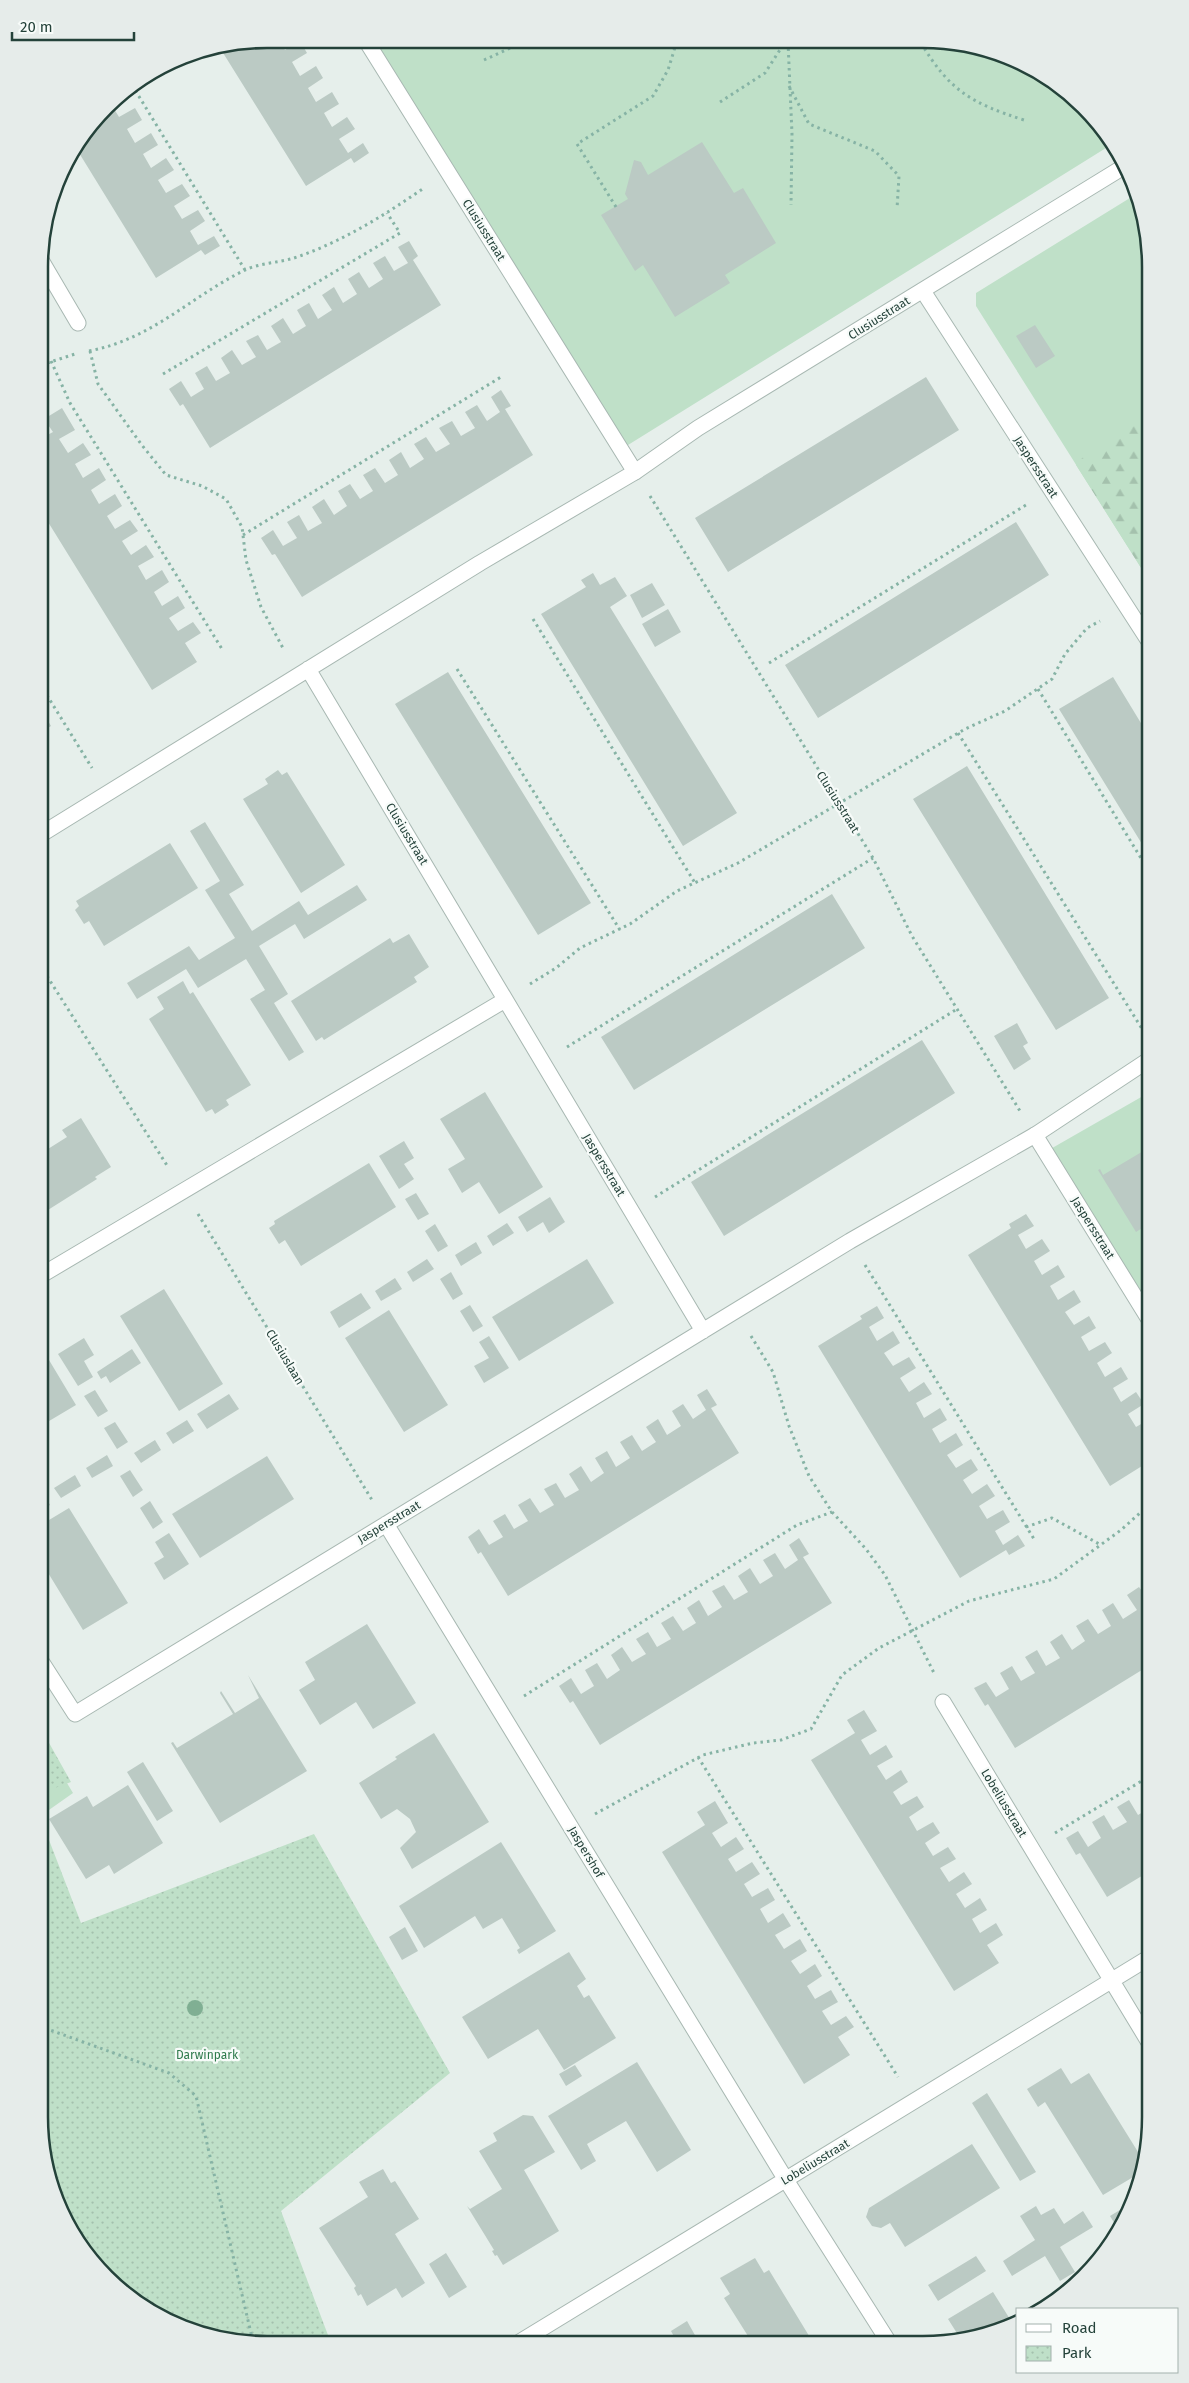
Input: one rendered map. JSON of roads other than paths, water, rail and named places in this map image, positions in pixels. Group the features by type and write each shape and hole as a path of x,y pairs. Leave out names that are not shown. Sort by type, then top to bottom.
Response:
{"street":[{"name":"Clusiusstraat","path":"372,48 635,472"},
{"name":"Clusiusstraat","path":"48,830 480,563 635,472 698,428 1119,170"},
{"path":"48,272 78,323"},
{"name":"Jaspersstraat","path":"923,291 1142,630"},
{"name":"Clusiusstraat","path":"303,672 505,1000"},
{"name":"Jaspersstraat","path":"505,1000 703,1331"},
{"path":"48,1271 505,1000"},
{"name":"Jaspersstraat","path":"48,1672 75,1714 850,1241 1035,1136 1142,1063"},
{"name":"Jaspersstraat","path":"1035,1136 1142,1308"},
{"name":"Jaspershof","path":"386,1524 786,2180 885,2336"},
{"name":"Lobeliusstraat","path":"943,1702 1111,1980"},
{"name":"Lobeliusstraat","path":"530,2336 1142,1962"},
{"path":"1111,1980 1142,2031"}],"park label":[{"name":"Darwinpark","path":"207,2055"}]}
